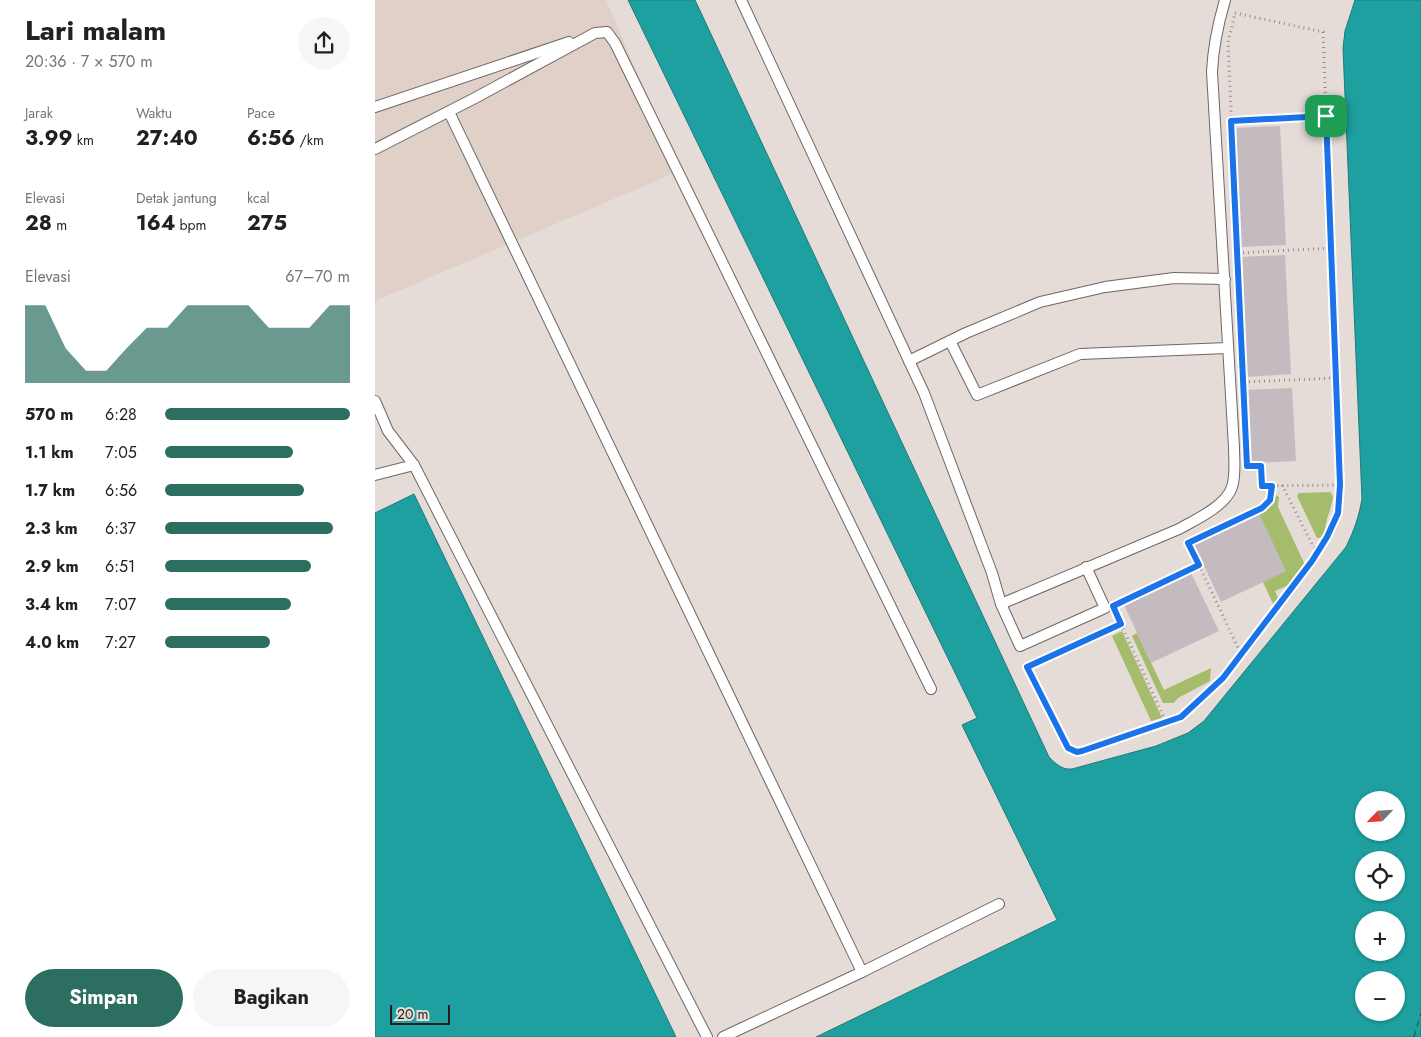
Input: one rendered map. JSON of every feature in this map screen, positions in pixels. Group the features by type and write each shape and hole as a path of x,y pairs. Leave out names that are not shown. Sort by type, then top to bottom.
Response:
{"lane":[{"path":"741,0 909,360 927,402 992,573 1001,604 1020,646 1105,608 1086,567"},
{"path":"1001,604 1179,529 1206,514 1224,499 1232,489 1234,473 1225,279 1212,72 1216,32 1225,0"},
{"path":"375,107 595,34 607,32 615,43 931,689"},
{"path":"375,150 595,34"},
{"path":"449,112 861,972"},
{"path":"909,360 950,340 1040,302 1105,287 1173,278 1225,279"},
{"path":"950,340 977,395 1080,354 1227,348"},
{"path":"375,401 388,431 414,465 707,1037"},
{"path":"375,475 414,465"},
{"path":"723,1037 999,904"}],"path":[{"path":"1121,624 1027,667 1068,748 1074,752 1082,751 1181,717 1188,711 1223,678 1319,551 1338,513 1340,485 1323,32 1235,13 1228,43 1247,466 1261,466 1262,486 1340,485"},
{"path":"1231,121 1326,116"},
{"path":"1238,253 1331,248"},
{"path":"1243,382 1336,378"},
{"path":"1282,485 1313,546 1319,551"},
{"path":"1241,654 1188,543 1262,508 1270,500 1272,486"},
{"path":"1113,606 1199,565"},
{"path":"1117,615 1166,722"}],"shaded area":[{"path":"375,0 606,0 679,171 375,301"}],"green space":[{"path":"1330,492 1333,496 1325,535 1317,538 1297,496 1299,493"},
{"path":"1276,495 1279,497 1278,507 1306,567 1294,583 1275,591 1280,602 1274,606 1263,582 1258,511 1273,503"},
{"path":"1122,631 1162,718 1151,721 1112,636"},
{"path":"1137,633 1164,690 1211,668 1210,681 1178,698 1174,703 1163,703 1132,636"}],"water":[{"path":"628,0 695,0 1049,757 1059,766 1065,769 1072,769 1156,746 1188,733 1204,721 1349,541 1362,499 1343,48 1345,31 1355,0 1421,0 1421,1037 816,1037 1057,920 962,725 977,718"},
{"path":"414,494 676,1037 375,1037 375,513"}],"building":[{"path":"1280,126 1286,245 1241,247 1235,128"},
{"path":"1285,255 1291,374 1246,377 1240,257"},
{"path":"1292,388 1296,461 1250,463 1246,390"},
{"path":"1258,511 1286,571 1221,602 1193,542"},
{"path":"1191,573 1219,631 1151,663 1124,605"}],"ferry route":[{"path":"1414,1037 1421,1013"}],"route":[{"path":"1326,116 1340,485 1338,513 1327,537 1312,561 1223,678 1181,717 1082,751 1074,752 1068,748 1027,667 1121,624 1113,606 1199,565 1188,543 1262,508 1272,496 1272,486 1262,486 1261,466 1247,466 1231,121 1326,116"}]}
